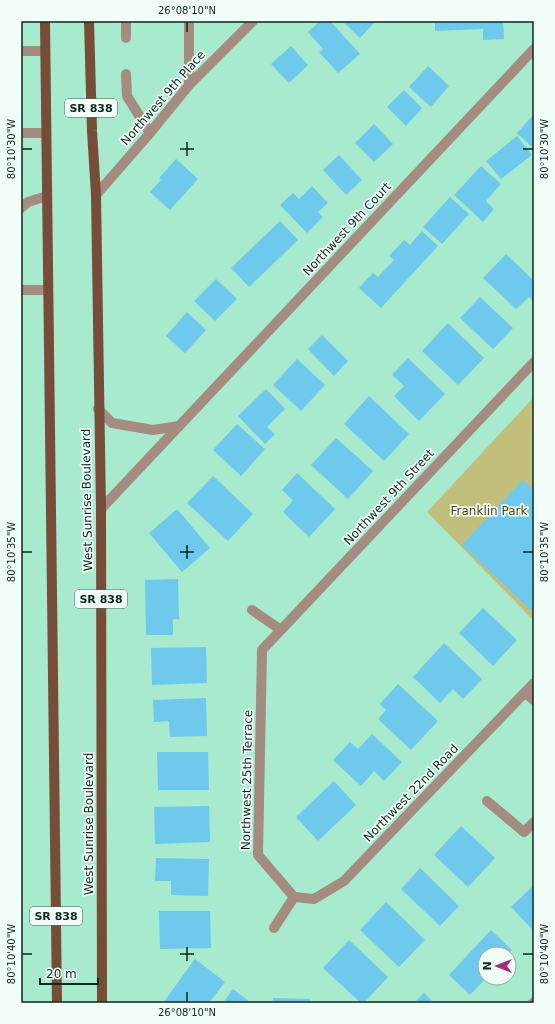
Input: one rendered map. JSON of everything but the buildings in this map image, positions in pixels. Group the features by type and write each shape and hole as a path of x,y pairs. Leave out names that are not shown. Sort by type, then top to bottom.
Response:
{"main road":[{"name":"SR 838","path":"45,21 57,1003"},
{"name":"West Sunrise Boulevard","path":"89,21 92,131 96,196 98,409 101,510 102,1003"}],"street":[{"path":"126,21 126,38"},
{"path":"189,21 189,85"},
{"name":"Northwest 9th Place","path":"96,196 189,85 253,21"},
{"name":"Northwest 9th Court","path":"101,510 534,49"},
{"path":"21,51 45,51"},
{"path":"126,74 127,96 150,133"},
{"path":"21,133 46,133"},
{"path":"21,208 28,202 47,196"},
{"path":"21,290 48,290"},
{"name":"Northwest 9th Street","path":"262,650 534,362"},
{"path":"98,409 112,423 153,430 179,426"},
{"path":"252,610 281,630"},
{"name":"Northwest 25th Terrace","path":"262,650 258,855 294,897"},
{"name":"Northwest 22nd Road","path":"294,897 314,900 344,882 534,683"},
{"path":"525,693 534,700"},
{"path":"487,801 524,832 534,822"},
{"path":"274,928 294,897"}],"green space":[{"name":"Franklin Park","path":"534,397 534,621 427,512"}]}
